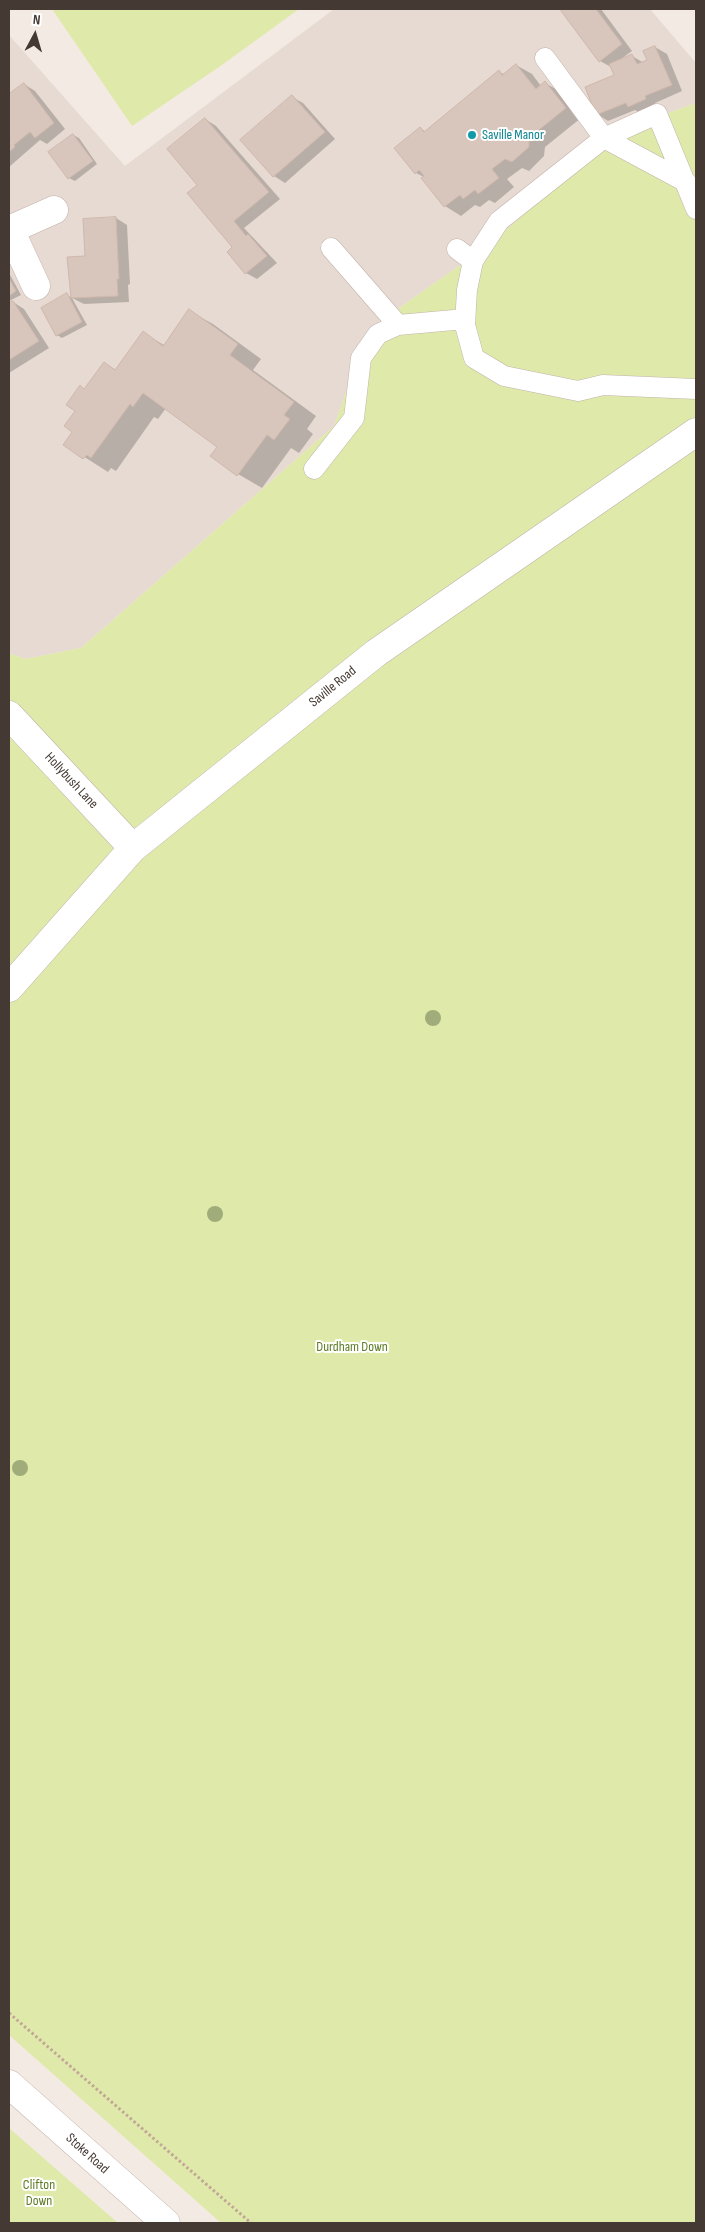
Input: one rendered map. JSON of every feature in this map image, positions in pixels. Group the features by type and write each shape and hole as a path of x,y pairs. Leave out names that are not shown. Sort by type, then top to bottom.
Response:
{"street":[{"path":"36,286 9,230 54,210"},
{"name":"Saville Road","path":"9,988 133,848 376,653 696,432"},
{"name":"Hollybush Lane","path":"9,715 133,848"},
{"name":"Stoke Road","path":"9,2084 166,2223"}],"lane":[{"path":"545,58 604,138 686,182"},
{"path":"696,210 686,182 656,114 604,138 499,221 473,261 466,290 465,319 466,337 474,358 504,376 578,391 603,385 696,389"},
{"path":"331,248 398,325"},
{"path":"457,249 473,261"},
{"path":"314,469 354,418 361,358 378,334 398,325 465,319"}],"path":[{"path":"9,2013 251,2223"}],"shaded area":[{"path":"334,9 650,9 696,63 696,103 660,116 581,162 493,242 368,330 334,426 81,648 25,659 9,653 9,35 125,166"}],"green space":[{"path":"52,9 299,9 222,65 132,126"},
{"name":"Durdham Down","path":"696,103 696,2223 221,2223 9,2035 9,653 25,659 81,648 334,426 368,330 493,242 581,162 660,116"},
{"name":"Clifton Down","path":"9,2128 118,2223 9,2223"}],"building":[{"path":"563,9 596,9 622,44 599,62 561,11"},
{"path":"655,46 672,85 645,96 646,99 628,107 626,103 596,115 585,87 614,75 609,64 632,54 637,64 647,60 643,51"},
{"name":"Saville Manor","path":"516,64 536,89 545,81 566,108 529,138 529,147 512,162 505,159 492,169 499,178 478,194 475,190 463,199 460,195 444,207 421,178 424,176 419,170 415,174 394,148 420,127 424,132 499,70 502,75"},
{"path":"24,83 54,123 35,138 30,132 14,145 15,147 9,152 9,94"},
{"path":"292,95 325,132 273,177 240,140"},
{"path":"205,118 269,192 234,221 246,236 248,234 267,256 245,274 227,252 232,247 187,193 197,185 167,149"},
{"path":"73,134 93,161 68,179 48,152"},
{"path":"116,217 118,296 71,298 67,257 85,256 83,219"},
{"path":"9,278 16,291 9,296"},
{"path":"67,293 82,322 56,336 41,308"},
{"path":"13,301 39,341 9,360 9,303"},
{"path":"189,309 238,344 230,355 294,402 284,415 290,419 274,440 267,435 237,476 210,456 217,447 143,393 133,407 130,404 91,458 87,455 83,459 63,445 72,432 64,426 75,411 66,405 80,385 84,389 104,362 115,370 143,331 163,346"}],"place":[{"name":"Saville Manor","path":"472,135"}]}
